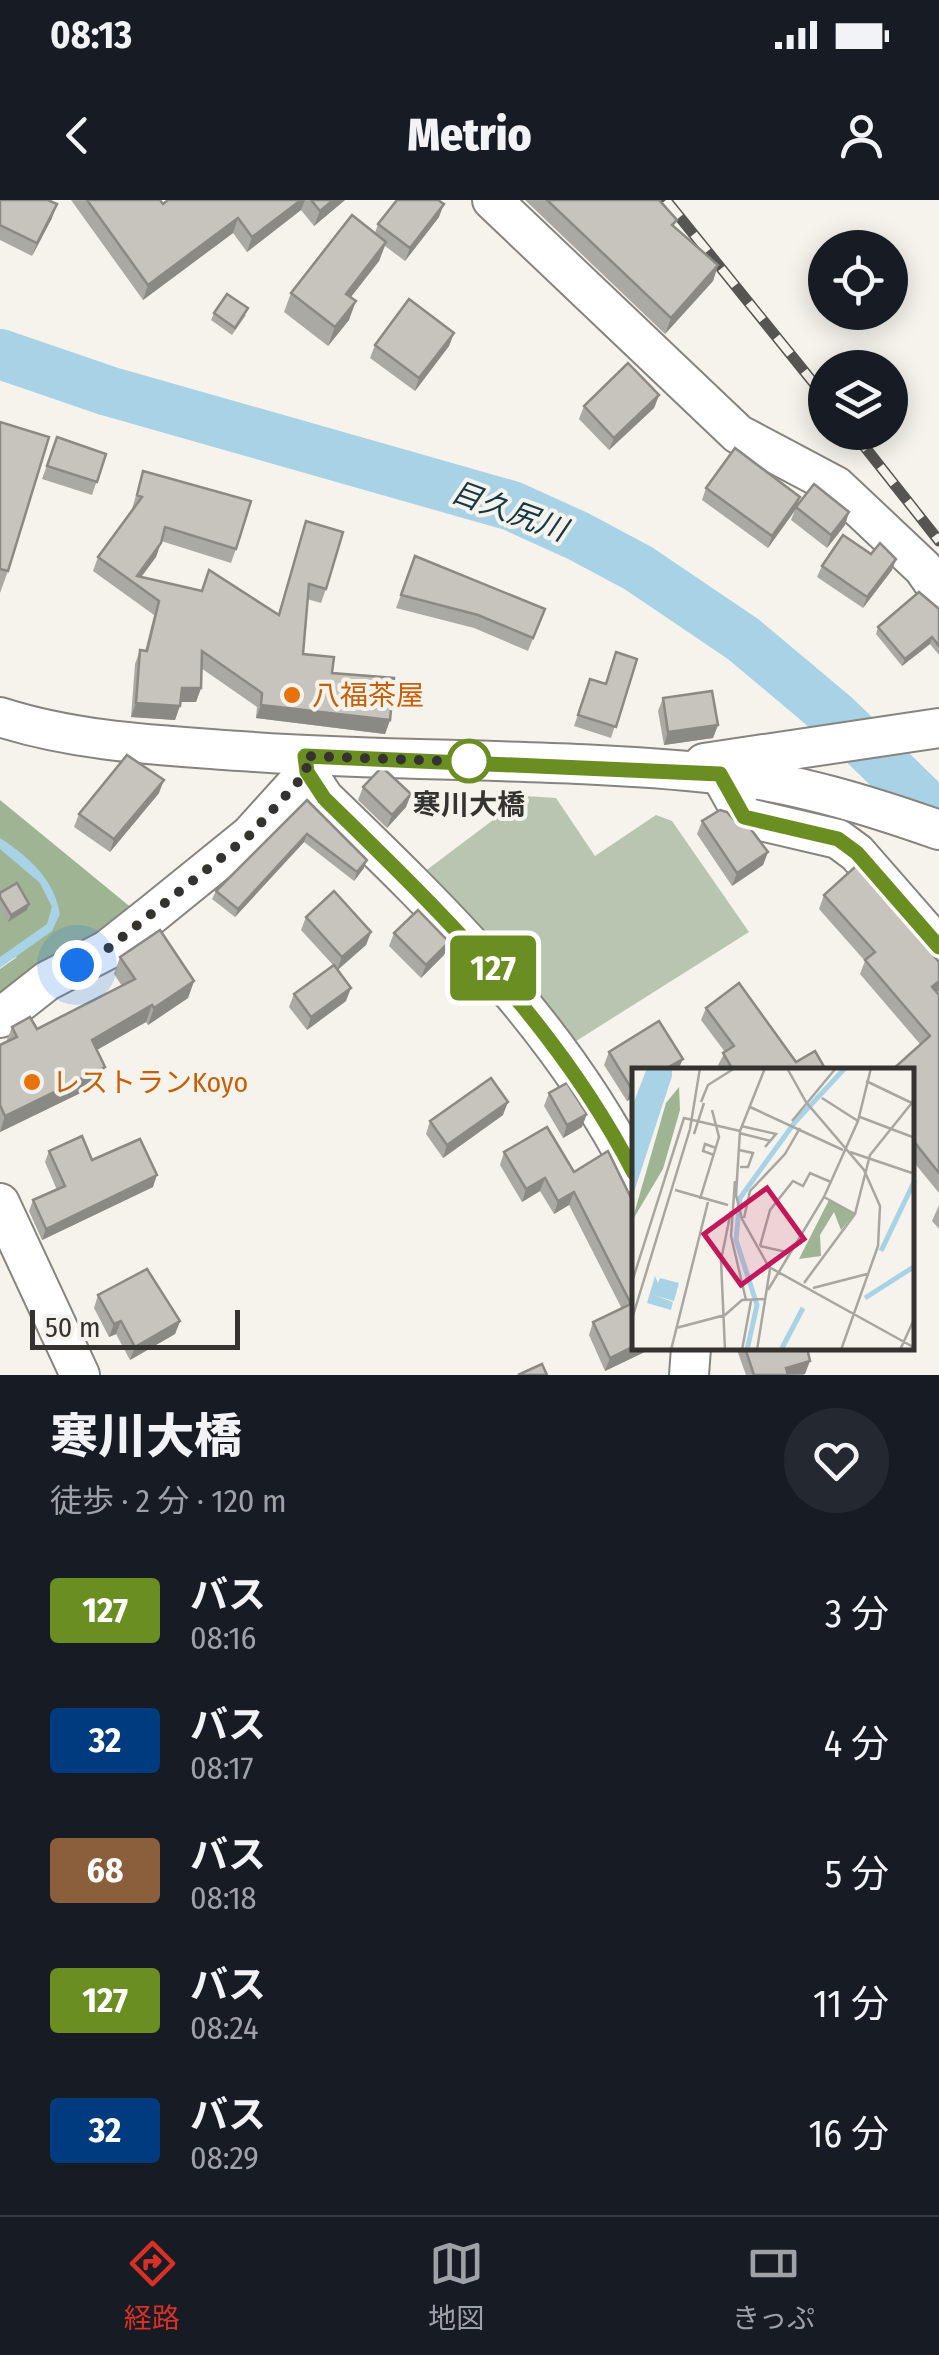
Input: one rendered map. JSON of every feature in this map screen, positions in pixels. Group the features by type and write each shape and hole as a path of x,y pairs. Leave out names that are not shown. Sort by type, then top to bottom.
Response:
{"street":[{"path":"492,200 738,434 836,486 923,568 939,591"},
{"path":"0,717 58,734 306,764 720,774 789,787 939,830"},
{"path":"661,771 766,751 937,728"},
{"path":"0,1018 47,980 106,950 250,835 306,764"},
{"path":"306,764 324,798 513,990 568,1065 632,1170"},
{"path":"720,774 744,817 838,839 857,853 939,947"},
{"path":"0,1203 80,1375"},
{"path":"689,1375 691,1350"}],"green space":[{"path":"525,796 556,798 595,856 656,815 672,821 749,932 573,1043 420,875"},
{"path":"0,800 139,914 0,1008 0,969 17,957 0,959"}],"water":[{"path":"0,838 39,870 52,890 60,914 52,931 0,968 0,957 47,924 52,907 40,883 0,849"}],"building":[{"path":"0,200 48,200 57,204 37,243 0,225"},
{"path":"87,200 160,200 163,204 168,200 301,200 252,237 238,218 148,285"},
{"path":"311,200 333,200 320,211"},
{"path":"397,200 438,200 444,204 410,248 378,224"},
{"path":"547,200 659,200 677,220 672,225 718,265 671,318"},
{"path":"352,215 386,242 346,294 356,301 335,327 291,293"},
{"path":"227,294 248,308 235,328 214,313"},
{"path":"409,299 454,333 419,378 375,345"},
{"path":"628,363 659,395 614,438 584,406"},
{"path":"0,422 49,437 8,571 0,569"},
{"path":"57,437 106,454 97,482 47,466"},
{"path":"735,448 800,497 772,536 706,488"},
{"path":"143,471 251,501 236,549 165,527 161,543 137,576 202,591 209,570 279,615 306,521 343,532 326,589 309,584 303,654 334,657 332,673 394,678 390,720 261,705 262,693 202,651 201,688 182,688 180,706 136,703 140,650 147,651 159,601 98,557 142,497 137,495"},
{"path":"814,484 849,512 831,535 796,507"},
{"path":"843,535 871,554 880,543 896,559 867,597 822,566"},
{"path":"415,556 545,609 533,638 478,615 401,595"},
{"path":"919,592 939,609 939,646 932,637 905,659 878,627"},
{"path":"616,652 637,659 616,727 578,715 590,679 606,684"},
{"path":"712,691 718,725 668,732 663,698"},
{"path":"127,755 164,780 114,839 79,814"},
{"path":"382,767 411,794 392,815 363,787"},
{"path":"307,800 367,860 357,872 307,834 238,909 216,891"},
{"path":"720,810 750,828 768,852 737,873 702,821"},
{"path":"856,866 939,962 939,981 932,987 939,995 939,1173 914,1142 914,1068 894,1068 930,1036 865,960 875,952 824,895"},
{"path":"17,883 29,904 11,915 0,893"},
{"path":"334,891 371,932 342,957 306,917"},
{"path":"418,910 449,942 426,965 394,933"},
{"path":"160,930 194,981 154,1008 152,1005 92,1040 105,1067 5,1116 0,1105 0,1045 17,1037 12,1027 30,1017 37,1029 135,979 120,957"},
{"path":"334,965 351,988 311,1017 294,994"},
{"path":"739,983 796,1062 815,1051 825,1068 732,1068 723,1053 734,1046 706,1008"},
{"path":"659,1021 683,1059 667,1068 632,1068 631,1088 609,1052"},
{"path":"491,1078 508,1102 447,1145 430,1121"},
{"path":"567,1083 587,1114 567,1125 549,1093"},
{"path":"547,1127 574,1172 608,1151 632,1200 632,1347 610,1358 593,1322 631,1304 574,1192 558,1201 545,1178 526,1189 504,1152"},
{"path":"82,1136 92,1160 140,1139 157,1175 46,1229 33,1200 65,1186 49,1151"},
{"path":"147,1269 180,1321 135,1347 121,1321 114,1324 98,1295"},
{"path":"746,1350 807,1350 810,1361 786,1368 788,1375 754,1375"},
{"path":"542,1364 547,1375 518,1375"}],"waterway":[{"name":"目久尻川","path":"0,354 108,391 512,506 578,536 638,568 743,639 836,717 939,817"}],"railway":[{"path":"666,200 808,376"},
{"path":"867,450 939,541"}],"bus line":[{"name":"127","path":"632,1169 568,1065 513,990 431,901 324,798 307,772 305,756 720,774 744,817 838,839 857,853 939,947"}],"place":[{"name":"八福茶屋","path":"292,695"},
{"name":"寒川大橋","path":"469,761"},
{"name":"レストランKoyo","path":"32,1082"}],"route":[{"path":"77,965 106,950 250,835 307,772 305,756 474,762 469,761"}]}
